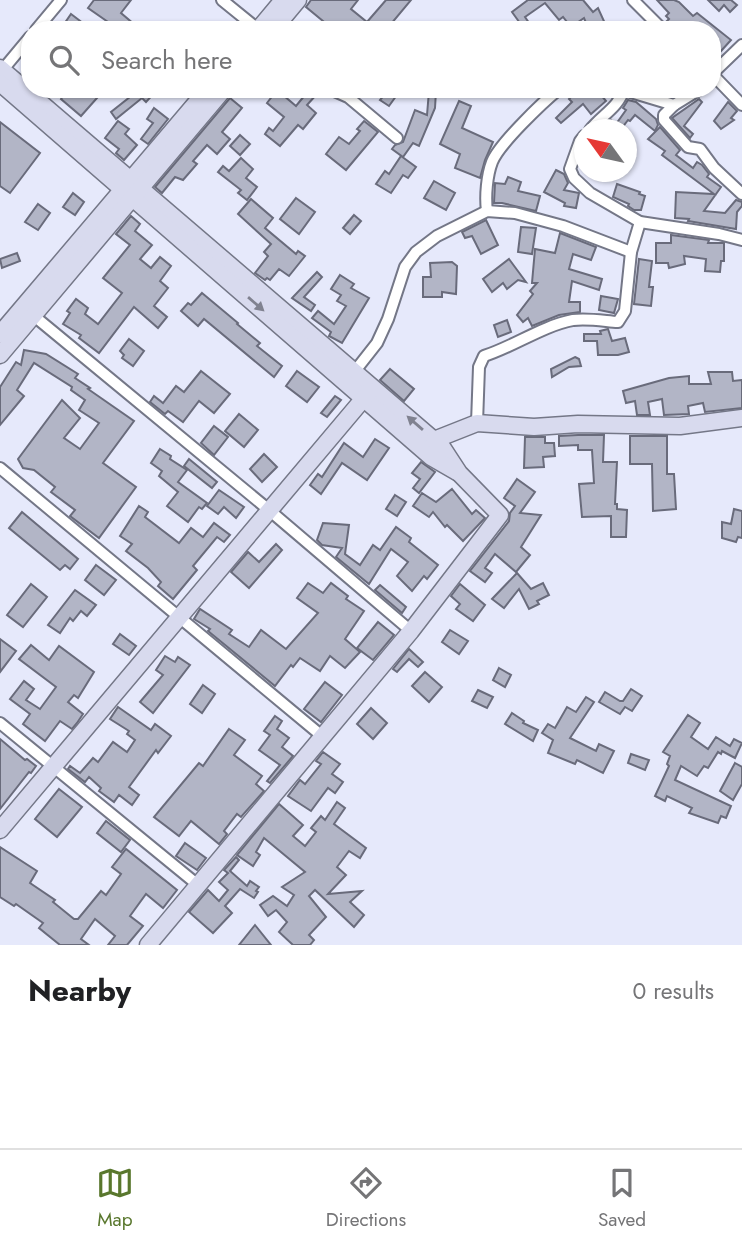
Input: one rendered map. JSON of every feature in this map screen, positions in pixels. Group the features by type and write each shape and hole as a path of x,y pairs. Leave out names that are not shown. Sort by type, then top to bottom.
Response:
{"street":[{"path":"44,21 61,0"},
{"path":"222,0 248,21"},
{"path":"266,21 283,0"},
{"path":"280,21 298,0"},
{"path":"633,0 654,21"},
{"path":"721,68 742,45"},
{"path":"21,48 1,74 21,91"},
{"path":"721,85 742,105"},
{"path":"29,98 369,392 434,439 459,473 500,515 411,631 148,945"},
{"path":"133,189 201,98"},
{"path":"0,355 28,312 133,189 216,98"},
{"path":"349,98 397,138"},
{"path":"487,211 487,188 492,160 517,130 550,98"},
{"path":"598,119 620,102 621,98"},
{"path":"652,98 674,105"},
{"path":"685,98 664,115 664,120 688,147 700,149 742,194"},
{"path":"574,158 570,169 574,178"},
{"path":"578,182 590,193 640,222 742,240"},
{"path":"133,189 355,371 369,392 431,457 459,473"},
{"path":"355,371 377,344 405,267 416,252 437,236 487,211 515,213 563,226 631,253"},
{"path":"477,423 479,367 484,356 509,348 543,330 575,320 618,322 625,312 631,253 640,222"},
{"path":"0,334 28,312"},
{"path":"28,312 411,631"},
{"path":"0,831 51,767 369,392"},
{"path":"434,439 477,423 534,427 578,424 668,426 742,418"},
{"path":"0,468 322,736"},
{"path":"0,723 198,885"}],"building":[{"path":"94,0 131,0 121,13 130,21 107,21 88,8"},
{"path":"311,0 358,0 351,9 366,21 323,21 306,7"},
{"path":"386,0 411,0 394,21 368,21"},
{"path":"528,0 583,0 593,12 598,8 604,21 585,21 584,18 580,21 566,21 563,17 559,20 545,3 525,17 528,21 518,21 512,12"},
{"path":"657,0 679,2 693,16 697,13 707,21 667,21 669,19 666,16 669,13"},
{"path":"708,0 731,0 737,5 730,12 724,5 719,11"},
{"path":"71,14 80,21 66,21"},
{"path":"721,32 731,40 721,51"},
{"path":"62,98 97,98 81,116"},
{"path":"129,98 142,98 116,119 111,112"},
{"path":"230,98 242,108 222,132 230,139 217,154 207,145 193,161 197,164 183,180 175,177 162,193 155,187"},
{"path":"271,98 286,98 296,106 303,98 313,98 307,105 316,113 303,129 298,125 280,146 265,134 269,128 273,131 284,117 267,103"},
{"path":"382,98 395,98 389,106 380,100"},
{"path":"428,98 436,98 435,108 419,146 413,143 403,157 392,149 403,142 415,110 427,115"},
{"path":"604,98 606,101 591,114 583,104 561,123 556,118 572,102 569,99"},
{"path":"699,99 702,102 684,126 693,134 690,138 672,118"},
{"path":"628,100 636,102 656,119 658,125 655,131 635,115 632,119 620,119 626,110 623,108"},
{"path":"459,101 471,106 462,128 493,142 480,178 455,168 460,154 440,144"},
{"path":"728,102 737,111 731,118 734,120 721,129 714,121"},
{"path":"154,108 168,119 148,144 141,139 153,123 147,119"},
{"path":"118,121 129,129 125,134 137,145 124,160 116,153 119,149 105,138"},
{"path":"364,121 378,132 346,170 326,154 339,137 349,144 360,131 357,129"},
{"path":"0,122 40,153 10,193 0,186"},
{"path":"660,127 680,150 676,155 693,168 697,162 702,165 709,174 707,177 721,187 704,211 725,213 736,200 742,202 737,212 736,229 675,218 676,192 714,194 662,155 665,151 648,139"},
{"path":"240,135 250,144 240,155 230,146"},
{"path":"401,156 416,167 408,178 403,175 391,193 376,184 385,171 389,174"},
{"path":"241,158 253,169 246,178 257,187 247,200 238,193 241,190 218,172 223,166 229,171"},
{"path":"556,170 564,174 568,183 564,190 579,193 576,208 564,206 565,203 544,192"},
{"path":"508,177 521,182 518,191 540,196 536,211 494,203 495,183 505,184"},
{"path":"434,181 455,193 446,210 424,198"},
{"path":"617,184 645,196 641,210 634,210 629,204 613,197"},
{"path":"73,193 84,202 75,215 63,207"},
{"path":"296,198 315,212 299,234 280,219"},
{"path":"251,199 273,218 265,228 296,254 298,251 305,256 289,276 279,269 270,280 265,280 255,273 268,256 264,252 271,244 238,214"},
{"path":"38,204 50,213 38,230 25,222"},
{"path":"354,215 361,221 350,234 343,228"},
{"path":"131,216 140,224 135,231 152,245 140,259 151,268 160,257 171,266 160,281 168,288 154,306 167,317 158,328 134,307 99,353 79,338 81,335 63,324 70,313 67,311 76,299 88,308 85,314 98,324 122,293 103,278 130,245 116,234"},
{"path":"486,220 498,245 481,254 472,236 465,238 462,232"},
{"path":"521,227 536,228 532,254 518,252"},
{"path":"560,233 596,247 591,260 573,254 569,269 602,279 599,290 572,281 569,302 580,302 580,312 559,315 532,326 528,318 523,322 517,315 533,294 530,291 537,283 532,283 535,249 555,253"},
{"path":"671,235 709,240 708,243 724,243 724,261 721,261 720,272 705,271 706,259 684,256 685,264 669,268 668,263 656,263 656,243 671,243"},
{"path":"17,253 20,261 2,268 0,259"},
{"path":"509,259 526,282 518,280 507,289 503,283 492,292 483,279"},
{"path":"639,259 652,261 649,287 653,287 651,306 634,304"},
{"path":"452,262 457,266 456,294 442,292 442,297 423,297 423,277 431,277 430,263"},
{"path":"317,272 322,277 304,297 315,305 311,311 292,298"},
{"path":"340,275 354,284 351,288 369,298 342,343 329,336 331,332 312,318 318,311 334,324 346,306 337,301 341,295 331,289"},
{"path":"202,293 260,343 257,346 282,366 274,377 204,319 198,326 181,311"},
{"path":"601,296 618,299 614,313 599,310"},
{"path":"507,320 511,332 498,337 494,325"},
{"path":"608,329 612,341 625,338 629,352 598,355 597,341 584,341 584,334 601,334 600,331"},
{"path":"129,339 144,351 133,366 122,358 124,355 120,351"},
{"path":"24,350 46,354 78,374 75,378 90,388 88,389 134,421 103,463 136,487 99,538 70,516 75,510 51,492 55,487 34,470 23,468 18,459 62,400 80,418 64,438 80,449 99,423 79,410 85,400 71,390 72,387 34,363 17,390 24,396 0,425 0,387 16,362 21,365"},
{"path":"575,357 579,359 581,366 569,367 552,377 551,369"},
{"path":"390,369 414,389 404,401 380,380"},
{"path":"201,371 230,394 214,413 199,401 183,422 168,411 165,414 150,402 154,396 163,403 176,386 184,392"},
{"path":"297,371 319,387 307,402 286,386"},
{"path":"708,372 732,372 733,381 742,380 742,408 705,412 703,403 688,406 689,414 664,415 662,399 648,402 650,415 637,415 635,401 626,403 623,391 669,378 689,376 689,384 711,384"},
{"path":"335,396 341,400 327,417 321,413"},
{"path":"239,414 258,430 244,447 225,431"},
{"path":"214,426 228,437 214,455 201,443"},
{"path":"604,435 603,462 617,462 615,504 617,509 627,510 626,537 611,537 611,516 582,517 579,484 594,483 592,450 578,450 578,445 559,446 559,436"},
{"path":"630,436 667,436 667,474 674,474 676,509 653,511 652,464 630,464"},
{"path":"525,437 545,437 545,443 554,443 555,456 543,457 544,467 524,468"},
{"path":"375,439 389,448 367,480 342,463 321,494 310,485 318,474 322,477 344,443 363,457"},
{"path":"160,449 187,470 178,482 207,503 202,509 199,507 188,522 167,506 178,492 159,476 162,471 151,463"},
{"path":"264,454 277,467 262,482 250,469"},
{"path":"189,459 217,482 212,488 184,466"},
{"path":"421,462 435,472 419,493 413,488 420,479 412,473"},
{"path":"517,479 535,492 520,513 541,515 521,547 530,555 516,572 495,554 485,568 492,573 485,582 470,571 509,521 515,506 504,498"},
{"path":"452,489 472,514 476,510 485,518 463,541 447,525 445,527 433,512 429,517 413,506 422,493 436,502"},
{"path":"219,490 244,507 236,518 224,507 218,514 207,506"},
{"path":"395,495 406,502 397,516 386,509"},
{"path":"139,506 148,512 145,517 179,543 191,528 203,537 214,523 230,535 224,542 217,537 193,566 197,570 173,599 158,586 161,582 148,568 126,551 132,544 120,536"},
{"path":"734,509 742,511 742,538 738,537 736,542 722,538 722,522 731,524"},
{"path":"22,512 78,559 70,569 65,565 60,570 9,528"},
{"path":"323,523 349,525 345,554 360,565 373,545 380,550 396,527 411,538 409,542 438,565 427,579 424,576 412,591 397,576 408,562 391,549 369,584 336,557 342,548 322,545 317,540"},
{"path":"276,544 282,550 249,588 231,572 248,552 259,562"},
{"path":"96,565 116,580 104,595 85,580"},
{"path":"517,573 531,589 543,583 549,595 529,609 519,589 504,608 492,599"},
{"path":"308,583 323,593 331,583 348,596 346,599 364,611 345,639 360,652 345,668 330,656 320,671 300,658 275,686 208,631 210,629 194,619 200,609 232,630 229,634 249,647 261,630 286,649 318,613 297,598"},
{"path":"31,584 47,597 23,627 7,615"},
{"path":"460,584 485,605 473,621 456,609 460,604 451,596"},
{"path":"380,585 406,607 402,613 375,590"},
{"path":"75,590 96,605 87,616 81,611 73,621 70,618 60,633 48,625"},
{"path":"378,622 394,635 373,660 357,648"},
{"path":"450,630 468,641 459,654 442,642"},
{"path":"120,634 136,646 129,655 113,644"},
{"path":"0,639 16,651 0,672"},
{"path":"31,645 49,660 59,646 94,672 78,698 74,695 68,702 83,714 77,723 72,729 60,721 45,741 23,724 30,714 10,699 24,681 34,689 26,700 40,709 56,687 19,659"},
{"path":"409,649 423,662 418,667 409,659 397,672 393,669"},
{"path":"165,656 175,662 178,657 190,665 153,713 140,702 163,675 156,670"},
{"path":"499,668 511,675 505,687 493,680"},
{"path":"425,672 442,687 429,702 412,686"},
{"path":"325,682 342,695 321,722 304,709"},
{"path":"203,685 215,694 202,713 190,704"},
{"path":"631,689 642,696 632,711 625,707 620,714 599,702 605,692 623,701"},
{"path":"478,690 493,697 487,708 472,701"},
{"path":"586,697 594,702 570,738 596,751 599,744 614,751 603,773 577,760 575,764 548,753 553,740 542,733 548,724 555,728 567,707 576,712"},
{"path":"118,707 151,730 155,724 171,736 158,753 156,750 129,787 139,795 132,805 119,795 114,802 99,791 101,788 89,777 85,782 68,769 70,766 80,773 93,758 98,762 113,742 127,752 135,740 127,734 129,731 110,719"},
{"path":"371,708 387,723 373,739 357,724"},
{"path":"512,713 524,721 523,723 538,730 533,741 505,724"},
{"path":"688,715 700,723 691,737 708,749 716,737 730,746 734,739 742,743 735,758 722,751 721,754 718,752 708,768 704,766 697,776 681,766 675,780 731,806 726,818 721,816 718,823 689,813 692,808 667,796 665,801 655,796 669,766 667,764 670,756 663,752"},
{"path":"275,716 282,721 277,729 289,738 282,747 293,756 270,783 267,781 280,765 259,750 270,735 264,731"},
{"path":"229,729 245,740 234,755 262,776 256,784 264,791 241,817 237,814 224,831 227,834 219,844 191,821 179,836 154,817 199,763 203,766"},
{"path":"0,739 36,766 0,809"},
{"path":"323,752 340,764 332,774 343,782 335,793 328,788 311,811 288,796 300,780 305,784 321,764 316,761"},
{"path":"631,754 649,760 645,770 628,763"},
{"path":"735,763 742,767 742,784 733,800 720,791"},
{"path":"59,789 82,807 57,837 35,819"},
{"path":"337,802 345,808 334,824 366,848 360,858 349,851 337,867 346,875 328,894 362,891 350,902 364,915 354,927 315,890 309,896 326,917 309,935 314,940 310,945 293,945 279,932 287,922 276,910 268,916 260,905 273,896 287,906 294,895 282,887 305,872 264,838 256,852 260,855 253,866 237,855 279,804 303,825 293,836 305,846 316,832 311,828 321,816 325,820"},
{"path":"106,821 130,840 121,852 97,833"},
{"path":"185,843 206,858 197,870 176,856"},
{"path":"0,847 37,871 30,883 55,900 53,902 74,919 78,919 101,891 106,895 121,874 112,867 126,849 177,890 163,908 146,894 130,916 143,926 127,945 108,945 115,936 95,919 81,939 89,945 60,945 39,928 43,923 16,904 14,906 0,897"},
{"path":"236,857 239,860 230,871 247,886 250,881 259,887 256,891 258,892 254,898 240,889 225,906 232,913 213,933 189,912 208,890 219,901 228,890 219,882 228,873 224,870"},
{"path":"255,925 271,945 239,945"}]}
